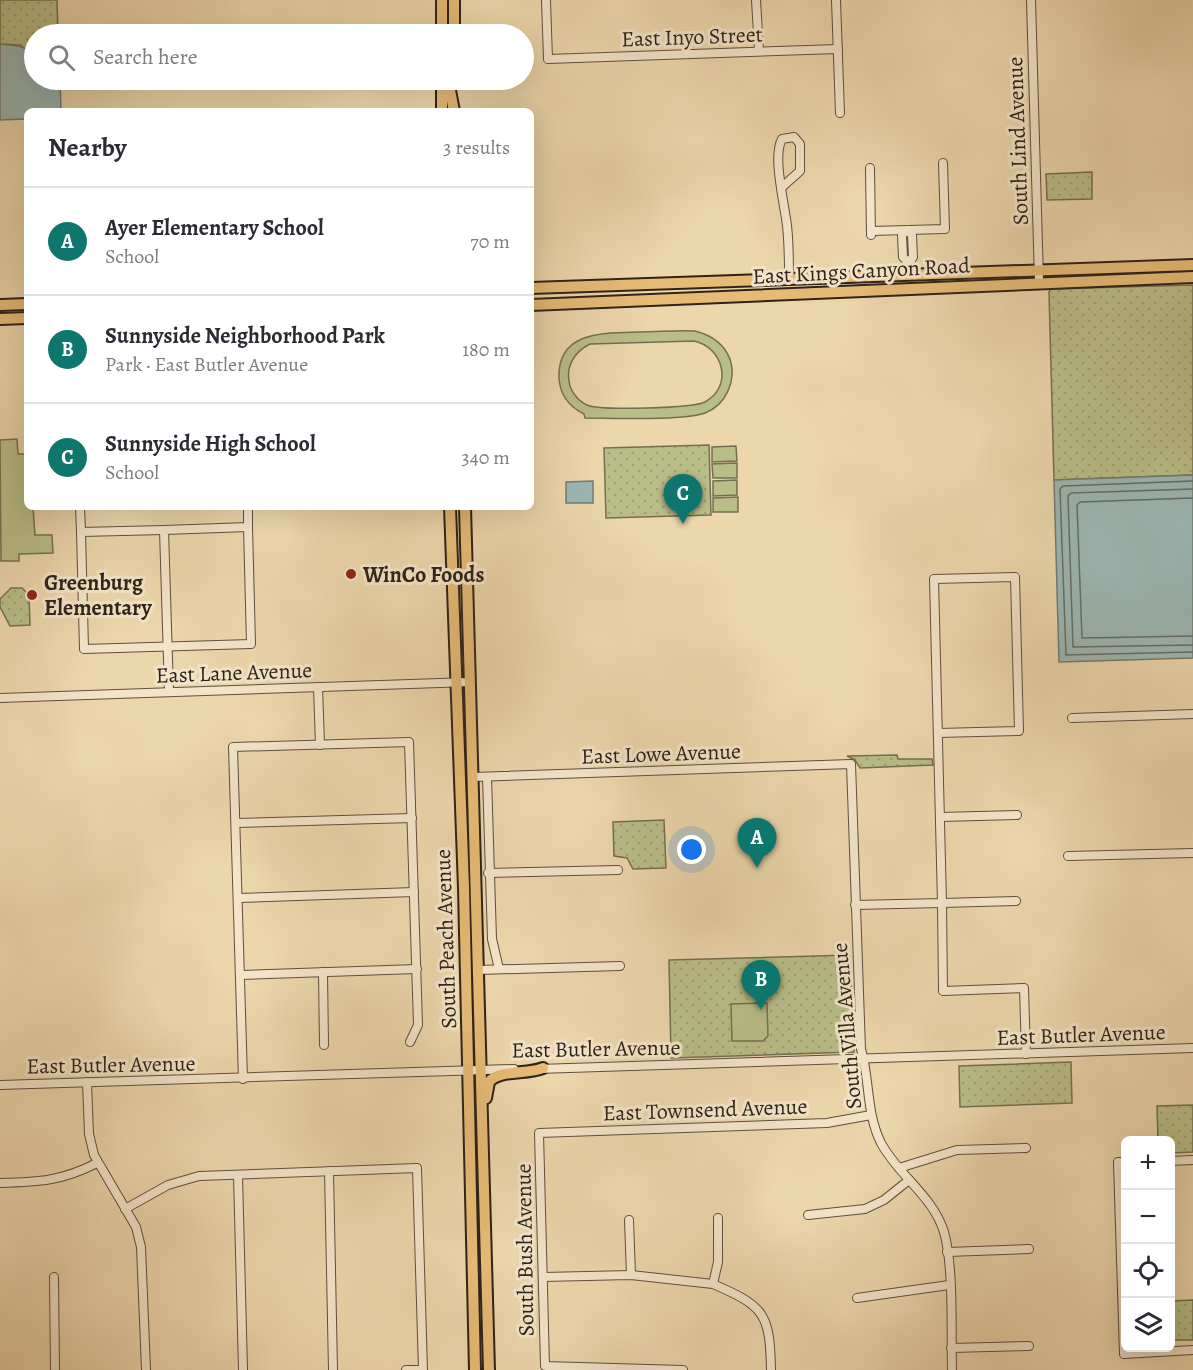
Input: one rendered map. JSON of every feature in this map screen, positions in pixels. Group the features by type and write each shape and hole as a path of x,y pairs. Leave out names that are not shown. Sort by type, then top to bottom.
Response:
{"main road":[{"path":"442,0 442,24"},
{"path":"452,0 454,24"},
{"path":"442,90 442,106"},
{"path":"450,90 453,108"},
{"path":"454,90 454,108"},
{"name":"East Kings Canyon Road","path":"534,288 1193,265"},
{"name":"East Kings Canyon Road","path":"534,305 1193,276"},
{"path":"0,305 24,304"},
{"path":"0,319 24,318"},
{"name":"South Peach Avenue","path":"450,510 469,1072 476,1366"},
{"path":"457,510 458,519 466,525"},
{"name":"South Peach Avenue","path":"465,510 489,1370"},
{"path":"451,525 459,531 461,583 468,608"},
{"path":"458,731 462,735 464,771 467,776 473,777"},
{"path":"483,1127 487,1088 492,1078 528,1074 543,1068"}],"street":[{"name":"East Inyo Street","path":"546,0 548,58 838,49"},
{"path":"756,0 759,51"},
{"path":"836,0 840,113"},
{"name":"South Lind Avenue","path":"1031,0 1039,281"},
{"path":"782,187 800,171 800,144 794,137 782,139 779,144 782,187 789,278"},
{"path":"870,168 871,233 945,228 943,163"},
{"path":"907,230 912,235 913,257 909,262 909,274"},
{"path":"80,510 84,649 251,644 248,510"},
{"path":"81,532 248,527"},
{"path":"164,530 169,692"},
{"path":"938,733 1019,731 1015,577 934,579 943,991 1024,988 1026,1054"},
{"name":"East Lane Avenue","path":"0,698 470,682"},
{"path":"318,687 321,745"},
{"path":"1072,718 1193,714"},
{"path":"243,1079 233,747 409,742 418,1025 410,1042"},
{"name":"East Lowe Avenue","path":"473,777 851,764"},
{"name":"South Villa Avenue","path":"851,764 861,1041 871,1115 880,1141 933,1209 943,1230 947,1252 952,1370"},
{"name":"South Peach Avenue","path":"487,777 488,873 492,939 498,969"},
{"path":"940,817 1017,815"},
{"path":"236,823 412,818"},
{"path":"1068,856 1193,853"},
{"path":"488,873 618,870"},
{"path":"238,898 414,892"},
{"path":"855,905 1016,900"},
{"path":"478,970 620,966"},
{"path":"240,975 417,969"},
{"path":"323,972 324,1045"},
{"name":"East Butler Avenue","path":"0,1085 1193,1048"},
{"path":"87,1082 89,1134 97,1163 136,1227 141,1247 146,1370"},
{"name":"East Townsend Avenue","path":"539,1133 827,1123 871,1115"},
{"name":"South Bush Avenue","path":"539,1133 545,1366 683,1370"},
{"path":"899,1168 957,1150 1026,1148"},
{"path":"1175,1161 1193,1160"},
{"path":"1121,1162 1118,1162 1124,1354 1193,1350"},
{"path":"0,1183 55,1180 73,1176 97,1163"},
{"path":"125,1209 176,1182 199,1176 417,1168 423,1370 406,1370"},
{"path":"329,1171 333,1370"},
{"path":"238,1175 243,1370"},
{"path":"808,1215 865,1209 884,1200 909,1180"},
{"path":"713,1284 718,1262 718,1218"},
{"path":"629,1220 630,1275"},
{"path":"947,1252 1029,1249"},
{"path":"543,1277 630,1275 713,1284 746,1299 759,1308 767,1324 771,1370"},
{"path":"54,1277 55,1370"},
{"path":"857,1298 949,1285"},
{"path":"951,1348 1029,1346"}],"green space":[{"path":"0,0 57,0 58,24 24,24 24,48 20,45 0,44"},
{"path":"1092,172 1092,199 1047,200 1046,174"},
{"path":"1193,285 1193,475 1054,480 1049,292 1051,289"},
{"path":"695,331 712,338 721,345 732,367 731,383 724,398 705,413 680,417 585,418 584,414 574,408 564,395 559,378 561,362 566,351 586,337 612,333","holes":["694,341 704,345 718,359 722,377 720,387 705,402 666,407 595,407 581,401 570,385 568,375 573,359 580,350 590,344"]},
{"path":"17,439 18,454 24,454 24,510 33,510 35,535 52,535 53,553 19,554 19,561 1,561 0,440"},
{"path":"709,445 711,515 606,518 604,448"},
{"path":"736,446 737,461 712,462 712,447"},
{"path":"737,463 737,478 713,478 712,464"},
{"path":"737,480 737,495 713,496 713,481"},
{"path":"738,497 738,512 713,512 713,498"},
{"path":"11,588 22,588 29,595 30,625 10,626 0,607 0,599"},
{"path":"897,755 898,759 932,759 933,765 860,768 855,760 847,756"},
{"path":"664,820 666,868 633,869 627,858 614,856 613,822"},
{"path":"850,955 854,1052 671,1058 669,960"},
{"path":"767,1003 768,1036 763,1041 732,1041 731,1004"},
{"path":"1071,1062 1072,1103 960,1107 959,1066"},
{"path":"1193,1105 1193,1152 1175,1153 1175,1136 1158,1136 1157,1106"},
{"path":"1193,1300 1193,1340 1175,1340 1175,1301"}],"water":[{"path":"0,44 18,46 24,48 24,90 60,90 61,108 24,108 24,119 0,120"},
{"path":"1193,475 1193,658 1059,662 1054,480"},
{"path":"593,481 593,503 566,503 566,482"}],"place":[{"name":"Sunnyside High School","path":"683,524"},
{"name":"WinCo Foods","path":"351,574"},
{"name":"Greenburg Elementary","path":"32,595"},
{"name":"Ayer Elementary School","path":"757,868"},
{"name":"Sunnyside Neighborhood Park","path":"761,1010"}]}
